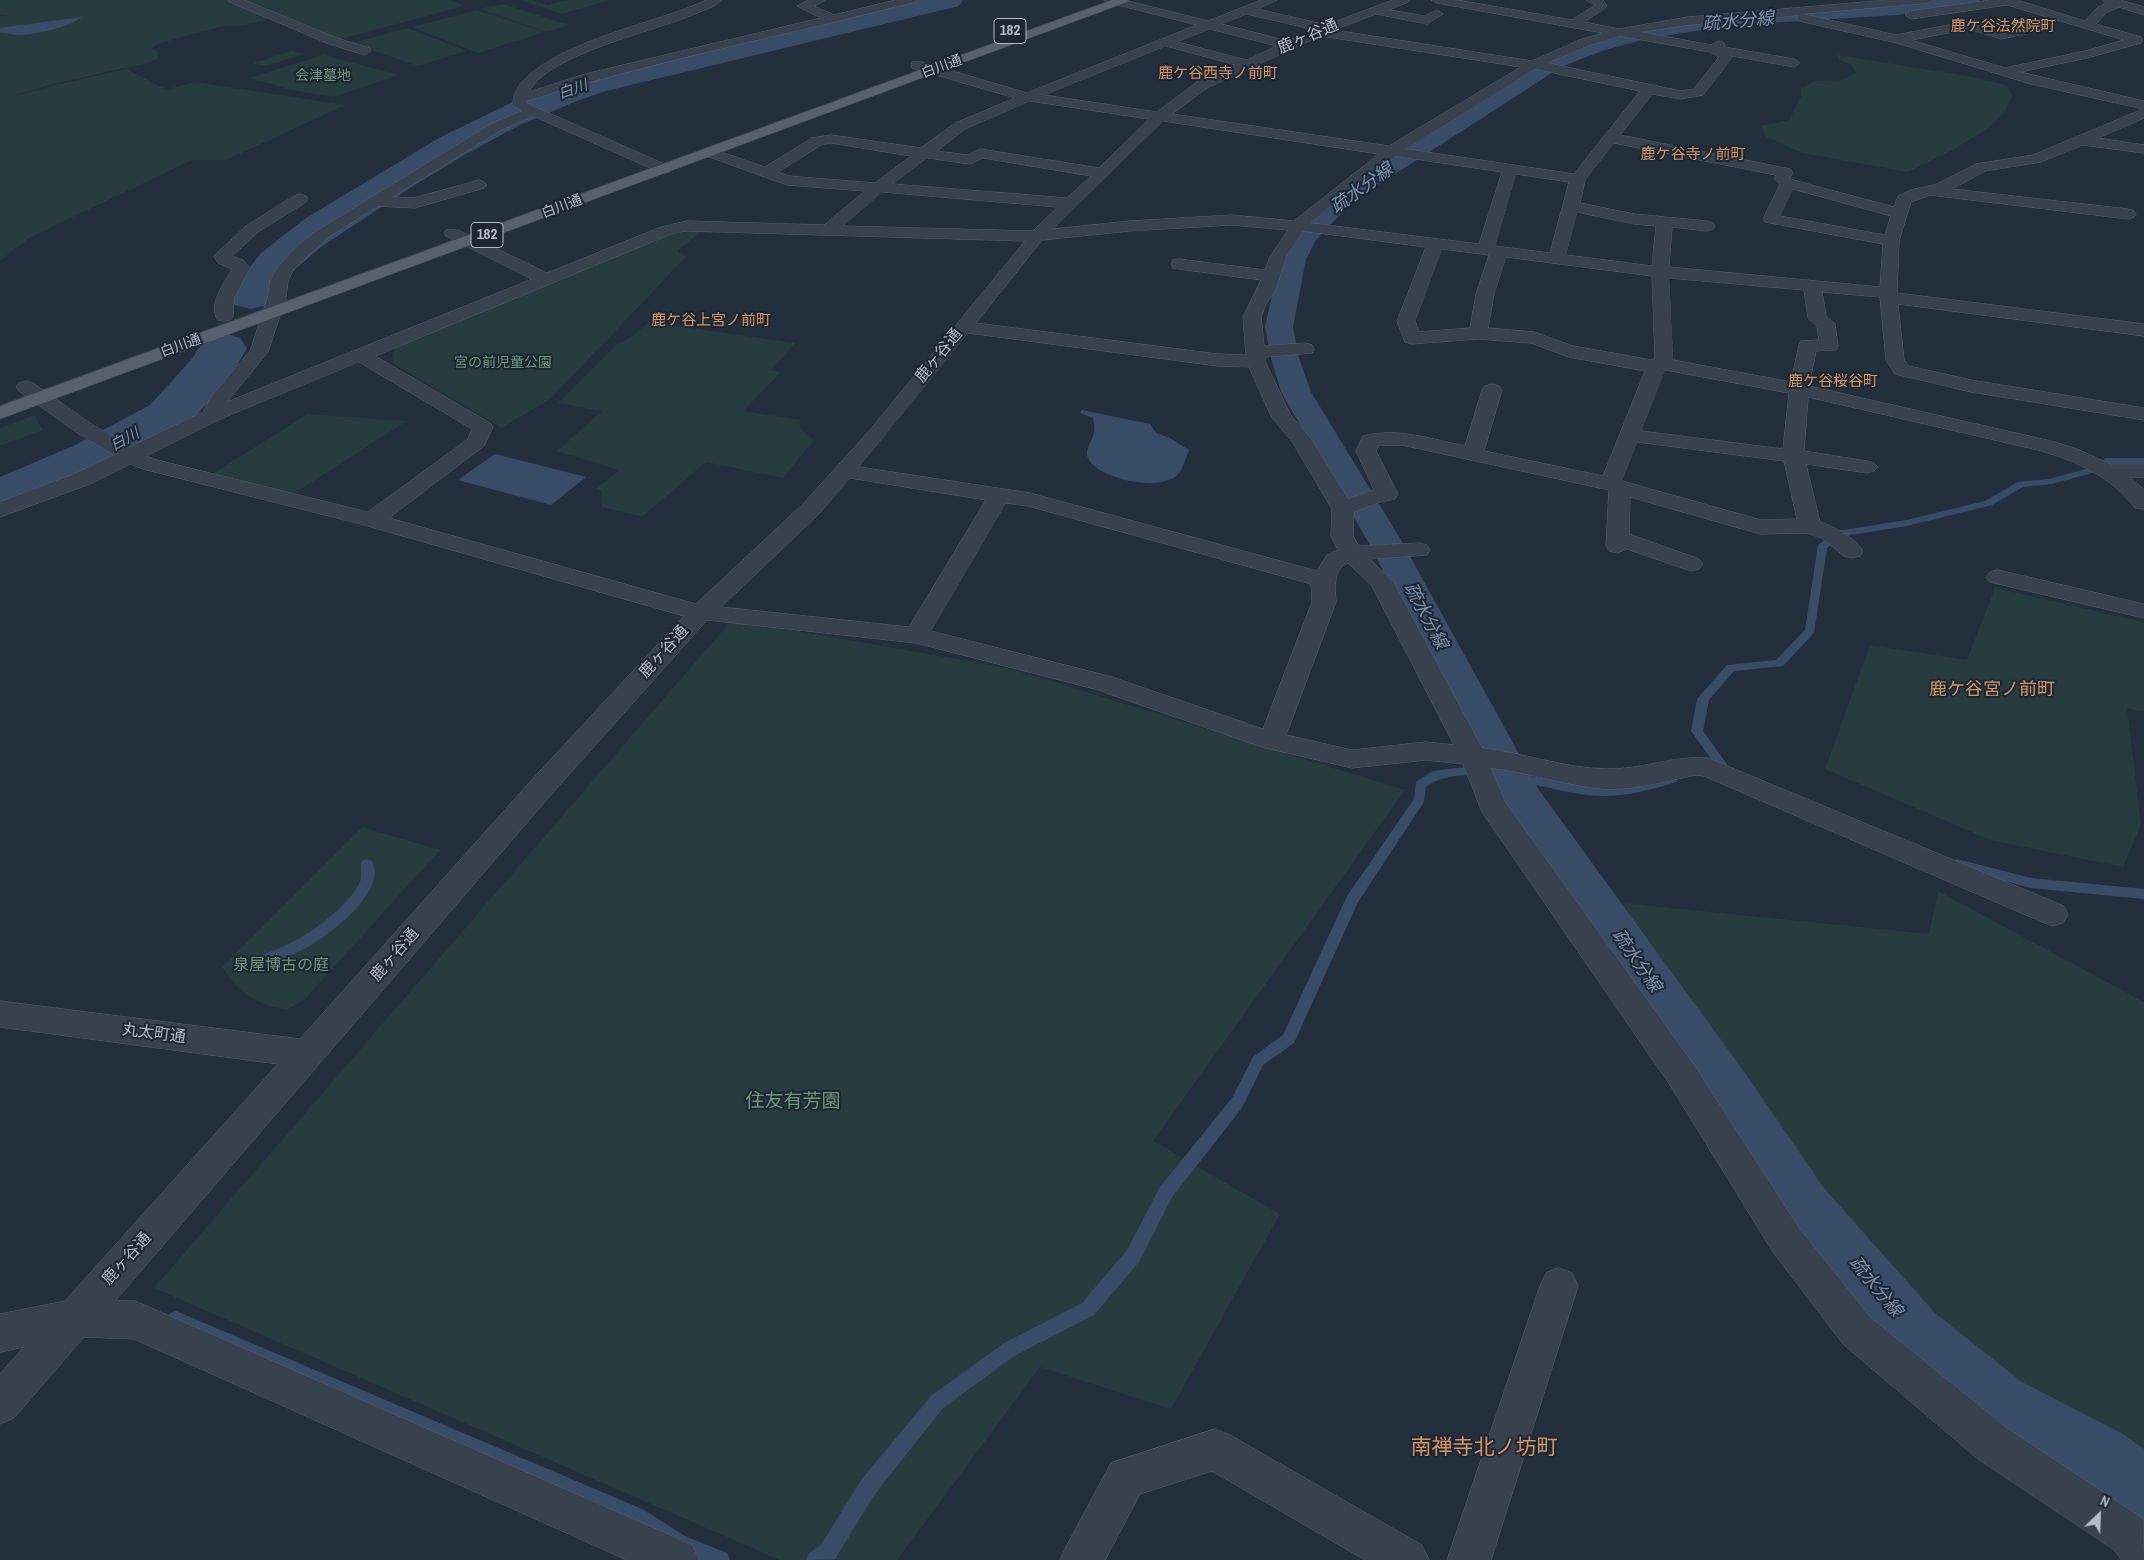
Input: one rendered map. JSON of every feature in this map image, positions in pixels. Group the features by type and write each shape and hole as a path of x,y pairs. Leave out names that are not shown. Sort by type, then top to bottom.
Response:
{"main road":[{"name":"白川通","path":"0,397 33,392 272,314 709,152 1097,0"},
{"name":"白川通","path":"0,413 33,392 224,316 648,162 1117,1"}],"street":[{"path":"234,0 333,41 365,52"},
{"path":"526,106 522,91 527,84 558,62 646,27 676,18 716,0"},
{"path":"820,0 803,6 834,19"},
{"path":"212,416 218,401 259,352 277,297 279,281 286,268 302,250 321,235 496,127 526,106 590,77 911,0"},
{"path":"827,231 878,188 960,126 1028,96 1272,0"},
{"name":"鹿ヶ谷通","path":"0,1404 309,1054 538,790 701,612 812,508 877,434 1037,236 1162,116 1202,86 1324,30 1404,0"},
{"path":"1437,0 1794,63"},
{"path":"1574,24 1601,6 1600,2 1592,0"},
{"path":"1117,1 1290,45"},
{"path":"1945,10 1920,1 1793,15 1688,21 1583,42 1537,66 1399,152 1336,194 1302,226 1278,257 1267,289 1257,304 1252,317 1255,357 1281,416 1302,440 1348,507 1342,536 1366,552 1382,583 1484,758 1492,805 1682,1075 1786,1240 1858,1331 1993,1444 2128,1534 2144,1552"},
{"path":"1910,15 2008,1 2137,40 2087,54 2005,72"},
{"path":"2088,25 2102,10 2113,2 2144,11"},
{"path":"1748,5 1896,39 2005,72 2144,105"},
{"path":"1163,13 1182,7"},
{"path":"1542,18 1558,9"},
{"path":"2009,14 2033,9"},
{"path":"1246,10 1324,30 1556,69 1681,95 1698,92 1727,56 1714,48"},
{"path":"1374,11 1427,20 1437,14"},
{"path":"1714,48 1733,35 1741,26 1793,15"},
{"path":"1896,39 1970,25 2002,35 2031,29"},
{"path":"1936,32 1964,40"},
{"path":"1163,42 1248,64"},
{"path":"925,67 1028,96 1162,116 1292,129 1336,136 1399,152 1578,179"},
{"path":"2054,85 2098,81"},
{"path":"1556,258 1578,179 1649,89"},
{"path":"526,106 664,169"},
{"path":"2144,113 2036,159 1981,167 1942,188 1916,193 1904,199 1898,213 1891,241 1889,295 1895,360 1902,370 1971,386 2144,414"},
{"path":"1611,138 1786,177 1898,213"},
{"path":"765,173 822,139 970,160 980,153 1102,173"},
{"path":"2080,140 2144,149"},
{"path":"709,152 765,173 801,182 1072,203"},
{"path":"1478,333 1510,169"},
{"path":"1786,177 1771,219 1891,241"},
{"path":"374,201 415,203 480,185"},
{"path":"1930,190 2128,214"},
{"path":"224,316 225,298 241,268 238,264 224,259 222,256 252,228 300,199"},
{"path":"1572,206 1634,219 1706,226"},
{"path":"0,510 82,479 126,454 212,416 546,279 676,228 728,226 827,231 1037,236 1211,220 1252,221 1660,272 1720,276 1889,295 2144,330"},
{"path":"1664,222 1660,272 1664,358 1658,365 1628,435 1615,486 1617,542 1691,564"},
{"path":"452,233 546,279"},
{"path":"1436,244 1406,321 1412,338 1478,333 1534,338 1569,351 1799,389 2044,445 2070,453 2102,468 2133,490 2142,503"},
{"path":"1179,264 1271,276"},
{"path":"1348,507 1375,496 1387,494 1366,451 1370,440 1383,438 1402,439 1615,486 1760,527 1789,525 1834,538 1793,456 1799,389 1808,345 1828,346 1826,324 1817,318 1812,286"},
{"path":"963,327 1218,360 1255,357 1277,351 1304,349"},
{"path":"360,355 483,427 477,442 372,520"},
{"path":"1473,454 1492,390"},
{"path":"33,392 98,438 150,466 372,520 701,612 916,635 1103,683 1271,741 1352,760 1426,751 1484,758 1530,768 1604,779 1630,779 1696,766 1708,767 2053,914"},
{"path":"1628,435 1867,467"},
{"path":"2102,468 2144,471"},
{"path":"844,471 1030,500 1323,580"},
{"path":"916,635 1000,495"},
{"path":"1271,741 1324,602 1323,580 1335,560 1366,552 1412,551"},
{"path":"1998,577 2144,611"},
{"name":"丸太町通","path":"0,1014 309,1054"},
{"path":"1469,1560 1559,1286"},
{"path":"0,1333 74,1318 135,1320 677,1560"},
{"path":"1082,1560 1126,1478 1215,1450 1407,1560"}],"green space":[{"path":"0,0 229,0 270,19 240,26 223,26 157,44 152,48 158,53 157,59 147,63 53,84 7,98 127,69 168,89 195,82 345,105 226,160 192,160 29,238 0,261 0,16 7,16 0,15"},
{"path":"243,0 449,0 465,6 340,39"},
{"path":"520,0 532,0 548,5 567,0 610,0 562,14"},
{"path":"503,4 569,25 546,32 479,9"},
{"path":"477,10 545,32 478,53 412,27"},
{"path":"408,28 467,51 418,66 352,43"},
{"path":"292,51 304,54 265,66 253,63"},
{"name":"会津墓地","path":"323,55 399,75 333,97 292,90 249,78"},
{"path":"1837,55 1961,75 2007,85 2012,96 2004,113 1990,127 1954,149 1908,172 1802,153 1766,137 1761,126 1789,120 1801,97 1801,89 1814,81 1842,80 1856,73 1851,65 1839,59"},
{"name":"宮の前児童公園","path":"701,231 678,251 686,257 551,398 502,428 393,363 394,347 672,234"},
{"path":"649,322 795,343 771,370 781,372 743,411 800,420 800,429 814,440 783,478 706,462 642,517 602,507 602,490 596,489 619,470 557,451 602,411 558,403 617,344 630,338"},
{"path":"307,414 407,421 293,494 213,474"},
{"path":"35,415 43,430 0,446 0,428"},
{"path":"1995,588 2144,622 2144,712 2127,708 2141,825 2123,867 1990,840 1825,769 1870,645 1967,660"},
{"name":"住友有芳園","path":"731,621 1008,668 1405,790 1153,1141 1280,1214 1171,1409 1040,1367 897,1560 780,1560 154,1288"},
{"name":"泉屋博古の庭","path":"362,827 440,850 304,1000 286,1010 264,1004 249,996 242,991 222,967"},
{"path":"1938,891 2144,1002 2144,1505 1894,1288 1622,903 1929,934"}],"water":[{"path":"82,17 76,21 44,32 20,35 0,33 0,29 6,27"},
{"path":"1082,410 1150,424 1156,433 1170,438 1189,450 1180,472 1170,480 1145,483 1130,481 1104,472 1088,458 1087,452 1094,433 1094,424 1093,418 1080,413"},
{"path":"495,454 586,477 551,505 458,480"}],"waterway":[{"name":"白川","path":"251,295 277,262 321,227 452,146 536,105 595,83 948,0"},
{"name":"疏水分線","path":"1971,0 1897,10 1735,20 1649,33 1598,46 1556,62 1345,196 1305,237 1293,259 1279,327 1285,358 1296,392 1384,540 1523,798 1727,1088 1804,1204 1914,1333 2001,1403 2099,1455 2130,1476 2144,1489"},
{"name":"白川","path":"0,497 92,458 168,416 211,368 223,348"},
{"path":"1721,764 1697,731 1703,699 1731,668 1779,663 1810,631 1822,547 1841,533 1907,523 1988,503 2021,484 2049,482 2093,470 2107,461 2144,461"},
{"path":"816,1560 828,1552 868,1487 937,1402 1010,1349 1088,1309 1133,1256 1166,1192 1237,1103 1258,1061 1289,1039 1352,900 1420,799 1420,785 1433,775 1473,770 1600,792 1640,789 1672,779"},
{"path":"261,962 311,938 342,914 352,904 366,884 369,875 367,864"},
{"path":"1957,864 2031,883 2144,894"},
{"path":"176,1319 635,1516 678,1543 720,1560"}],"district":[{"name":"鹿ケ谷法然院町","path":"2003,27"},
{"name":"鹿ケ谷西寺ノ前町","path":"1218,74"},
{"name":"鹿ケ谷寺ノ前町","path":"1693,155"},
{"name":"鹿ケ谷上宮ノ前町","path":"711,321"},
{"name":"鹿ケ谷桜谷町","path":"1833,382"},
{"name":"鹿ケ谷宮ノ前町","path":"1992,690"},
{"name":"南禅寺北ノ坊町","path":"1484,1448"}]}
